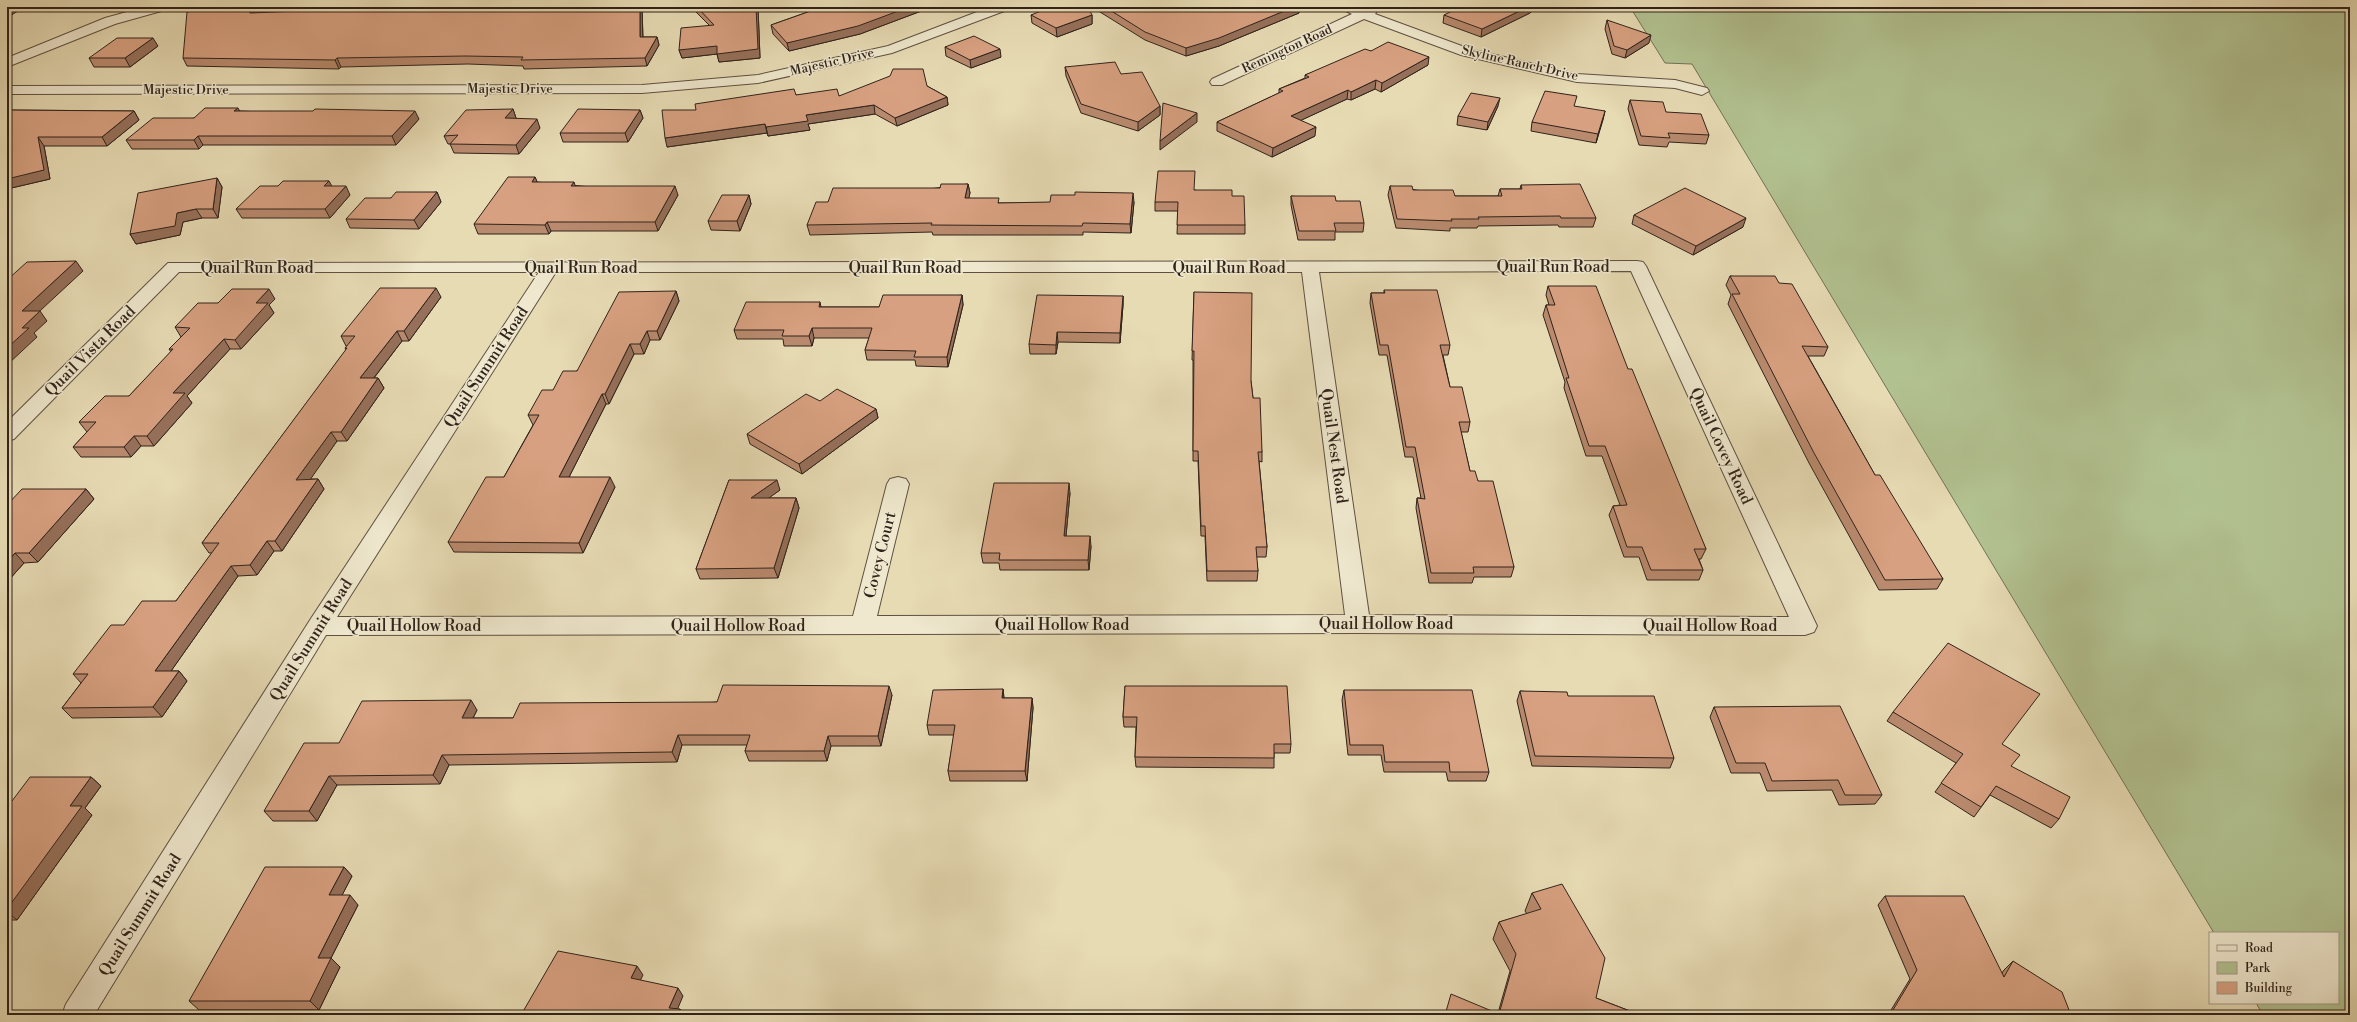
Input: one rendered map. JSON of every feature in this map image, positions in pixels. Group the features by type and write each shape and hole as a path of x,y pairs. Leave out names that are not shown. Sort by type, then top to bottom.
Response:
{"street":[{"path":"7,63 110,21 160,7"},
{"name":"Majestic Drive","path":"7,90 650,88 758,79 892,48 1002,7"},
{"name":"Skyline Ranch Drive","path":"1345,7 1466,52 1577,78 1675,84 1702,91"},
{"name":"Remington Road","path":"1217,82 1378,7"},
{"name":"Quail Run Road","path":"174,268 1310,268 1637,266"},
{"name":"Quail Covey Road","path":"1637,266 1805,626"},
{"name":"Quail Vista Road","path":"7,434 174,268"},
{"name":"Quail Summit Road","path":"77,1015 319,626 550,268"},
{"name":"Quail Nest Road","path":"1310,268 1358,624"},
{"name":"Covey Court","path":"862,626 898,484"},
{"name":"Quail Hollow Road","path":"319,626 1358,624 1805,626"}],"green space":[{"path":"1630,7 2350,7 2350,1015 2263,1015 2257,1004 2339,1004 2339,932 2213,932 1692,64 1665,63"}],"building":[{"path":"213,7 250,7 250,13 298,11 303,7 640,7 640,37 657,37 645,58 521,60 523,57 465,56 337,58 335,60 183,58 187,12"},
{"path":"697,7 756,7 758,49 717,54 717,46 679,50 681,28 714,25"},
{"path":"822,7 909,7 858,26 787,43 771,25"},
{"path":"1051,7 1088,7 1092,15 1056,28 1031,15"},
{"path":"1105,7 1294,7 1219,38 1186,48 1145,32"},
{"path":"1460,7 1528,7 1482,29 1444,15"},
{"path":"1607,20 1651,35 1627,50 1614,46"},
{"path":"974,36 1000,49 970,60 945,47"},
{"path":"117,38 153,38 125,58 89,58"},
{"path":"1388,42 1429,57 1382,83 1376,80 1351,92 1348,90 1291,116 1316,127 1273,148 1217,122 1283,91 1279,89 1309,77 1305,75 1365,49 1371,51"},
{"path":"1115,62 1121,74 1142,72 1160,106 1138,122 1081,104 1065,67"},
{"path":"893,69 923,69 927,86 947,97 895,118 874,105 806,115 808,121 766,127 765,124 665,138 662,110 696,110 695,104 794,89 796,95 837,89 839,96 890,76"},
{"path":"1545,91 1577,96 1574,106 1605,111 1598,134 1532,122"},
{"path":"1471,93 1500,98 1488,122 1458,116"},
{"path":"1630,100 1663,102 1666,112 1701,114 1709,135 1668,133 1670,138 1641,136"},
{"path":"1163,103 1197,113 1160,141"},
{"path":"205,108 238,108 234,111 313,111 315,109 415,111 392,136 198,136 194,140 126,140 153,118 194,118"},
{"path":"513,109 505,118 537,119 516,145 450,144 458,135 444,136 466,110"},
{"path":"578,109 640,110 625,133 560,133"},
{"path":"7,110 134,111 102,137 38,137 44,170 7,179"},
{"path":"1158,171 1195,171 1194,190 1232,190 1232,196 1244,196 1245,225 1177,225 1178,202 1155,202"},
{"path":"508,177 535,177 532,182 574,182 571,186 675,186 655,222 547,222 545,225 474,224"},
{"path":"217,178 213,209 196,209 177,213 175,226 130,234 138,193"},
{"path":"283,181 329,181 324,186 346,186 325,209 236,209 260,186 278,186"},
{"path":"941,184 968,184 965,198 999,198 998,203 1050,202 1051,195 1075,195 1075,192 1133,193 1130,224 1083,223 1082,226 931,225 932,223 807,225 816,202 828,202 833,188 940,188"},
{"path":"1580,184 1596,218 1561,218 1560,216 1478,217 1479,219 1451,219 1452,221 1397,219 1390,186 1412,186 1413,190 1453,190 1455,196 1502,196 1500,189 1522,189 1521,185"},
{"path":"1685,188 1746,218 1696,246 1634,215"},
{"path":"396,192 437,192 414,220 346,219 365,198 391,198"},
{"path":"722,195 749,195 737,221 708,221"},
{"path":"1291,196 1335,196 1336,201 1360,201 1364,223 1334,223 1336,231 1299,231"},
{"path":"76,261 22,311 40,311 22,328 29,328 7,348 7,280 27,262"},
{"path":"1730,276 1775,276 1779,283 1792,284 1828,347 1802,346 1875,475 1880,475 1943,579 1885,580 1814,453 1732,294 1740,294"},
{"path":"1548,286 1596,286 1628,369 1632,369 1706,549 1694,549 1703,570 1651,570 1642,547 1627,547 1613,506 1627,505 1605,446 1589,446 1566,378 1569,378 1546,305 1555,305"},
{"path":"380,288 436,288 404,331 397,331 360,378 378,378 341,432 331,432 296,480 318,479 275,541 267,541 250,565 231,566 155,671 179,671 153,707 62,708 88,674 73,674 111,625 124,625 142,601 176,601 219,543 202,543 347,348 345,348 355,336 341,336"},
{"path":"232,289 269,289 256,303 268,303 235,340 224,339 173,393 185,393 147,436 134,436 124,447 73,447 96,422 79,422 105,396 129,396 173,349 169,349 190,328 175,327 198,303 218,303"},
{"path":"1384,290 1437,290 1450,345 1440,345 1450,387 1462,387 1470,422 1459,422 1470,471 1475,471 1478,481 1493,481 1514,567 1473,567 1474,573 1431,573 1417,498 1425,499 1415,447 1406,447 1388,345 1380,345 1371,293 1385,293"},
{"path":"676,291 657,331 647,331 640,344 630,344 605,394 602,394 559,477 610,477 579,543 448,542 486,477 504,477 539,415 528,415 542,390 553,390 563,371 577,371 619,292"},
{"path":"1194,292 1252,293 1251,381 1253,398 1260,398 1262,452 1258,452 1267,547 1256,547 1258,571 1207,571 1205,526 1201,526 1198,451 1193,451 1194,351 1192,351"},
{"path":"883,295 962,295 947,357 914,357 916,351 865,350 872,328 812,328 809,336 782,336 784,330 734,330 746,302 820,302 819,307 879,307"},
{"path":"1037,295 1123,296 1120,333 1057,332 1056,345 1029,344"},
{"path":"837,389 876,409 799,464 747,434 806,394 820,401"},
{"path":"729,480 777,480 751,498 796,498 774,568 696,569"},
{"path":"994,483 1069,483 1064,536 1090,536 1088,560 999,560 1000,553 981,553"},
{"path":"22,489 86,489 29,553 15,553 7,562 7,505"},
{"path":"1948,643 2040,694 2002,744 2020,755 2011,766 2070,797 2059,819 1996,786 1981,807 1941,783 1963,754 1893,712"},
{"path":"723,685 889,686 878,736 828,736 824,751 745,751 750,735 678,735 672,752 442,755 433,775 329,776 309,811 264,811 304,743 339,743 362,701 471,700 462,718 513,718 520,703 717,702"},
{"path":"1125,686 1287,686 1291,744 1274,744 1274,758 1135,757 1137,717 1123,717"},
{"path":"1003,689 1002,698 1032,698 1025,771 948,771 955,725 927,725 933,690"},
{"path":"1344,690 1472,690 1489,772 1450,772 1449,762 1385,762 1383,745 1350,745"},
{"path":"1520,691 1567,692 1568,696 1654,696 1674,758 1535,756"},
{"path":"1840,706 1882,795 1845,795 1838,780 1772,781 1765,763 1736,763 1714,707"},
{"path":"30,777 91,777 70,806 82,806 7,909 7,801 12,801"},
{"path":"265,867 344,867 329,895 350,895 318,958 331,958 310,1001 189,1001"},
{"path":"1562,884 1605,958 1596,998 1630,1011 1629,1015 1445,1015 1451,994 1499,1014 1516,954 1499,922 1541,909 1532,893"},
{"path":"1885,896 1964,896 2004,977 2013,961 2062,992 2071,1015 1890,1015 1917,970"},
{"path":"558,951 637,966 631,978 678,988 669,1008 680,1009 677,1015 521,1015"}]}
